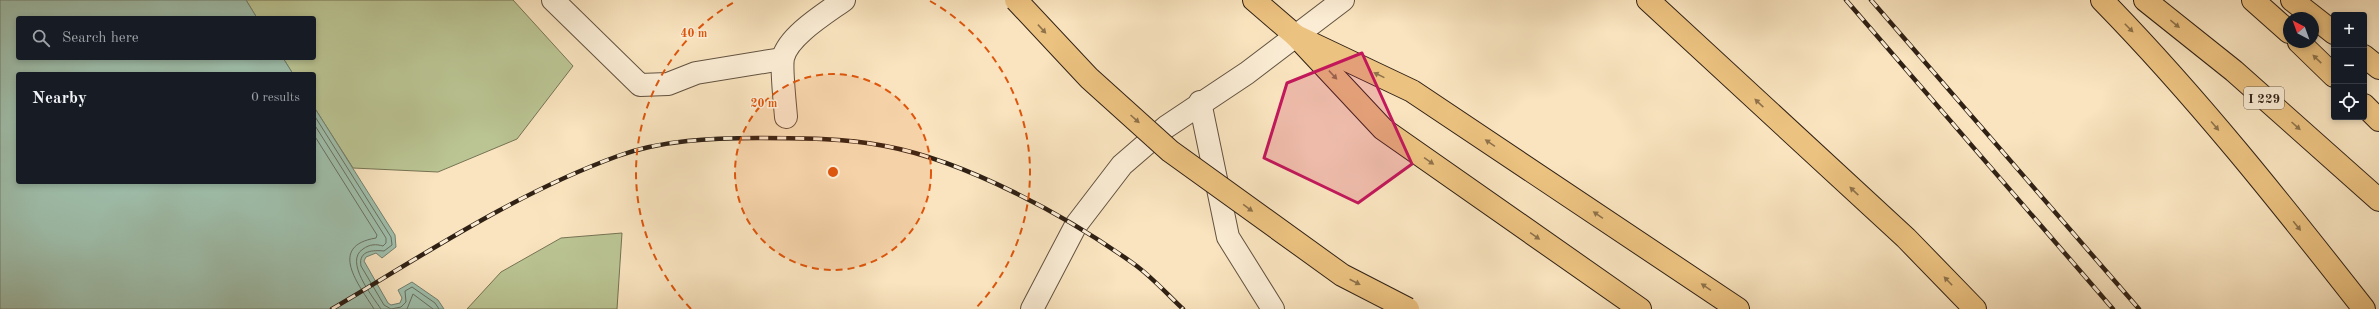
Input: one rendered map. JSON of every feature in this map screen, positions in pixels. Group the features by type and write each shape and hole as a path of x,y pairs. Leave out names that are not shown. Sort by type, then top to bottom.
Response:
{"main road":[{"path":"1016,0 1089,78 1170,151 1342,275 1408,309"},
{"path":"1254,0 1296,36 1383,129 1640,309"},
{"path":"1648,0 1906,238 1975,309"},
{"path":"2102,0 2137,36 2224,136 2364,309"},
{"name":"I 229","path":"2145,0 2234,72 2379,200"},
{"path":"2253,0 2283,27"},
{"path":"2292,0 2331,31"},
{"path":"1296,36 1412,91 1738,309"},
{"path":"2305,48 2331,73"},
{"path":"2367,58 2379,68"},
{"path":"2367,108 2379,120"}],"street":[{"path":"553,0 640,84 668,84 696,74 782,60"},
{"path":"786,117 782,60 787,46 814,22 844,0"},
{"path":"1032,309 1076,225 1122,165 1166,127 1200,102 1247,73 1343,0"},
{"path":"1200,102 1228,237 1273,309"}],"highlighted area":[{"path":"1362,53 1412,164 1358,203 1264,158 1287,83"}],"shaded area":[{"path":"246,0 513,0 573,66 517,139 438,172 353,168 316,110 316,72 292,72 284,60 316,60 316,16 256,16"},
{"path":"622,233 617,309 467,309 501,272 561,238"}],"water":[{"path":"0,0 246,0 256,16 16,16 16,60 284,60 292,72 16,72 16,184 316,184 316,110 395,235 396,247 382,258 376,253 366,257 364,261 388,303 391,305 400,303 402,298 398,290 412,282 438,300 444,309 0,309"}],"railway":[{"path":"1846,0 2113,309"},
{"path":"1871,0 2139,309"},
{"path":"332,309 436,246 507,206 580,171 618,156 652,146 705,139 758,138 806,138 869,143 916,153 982,177 1078,227 1107,246 1141,269 1183,309"}]}
